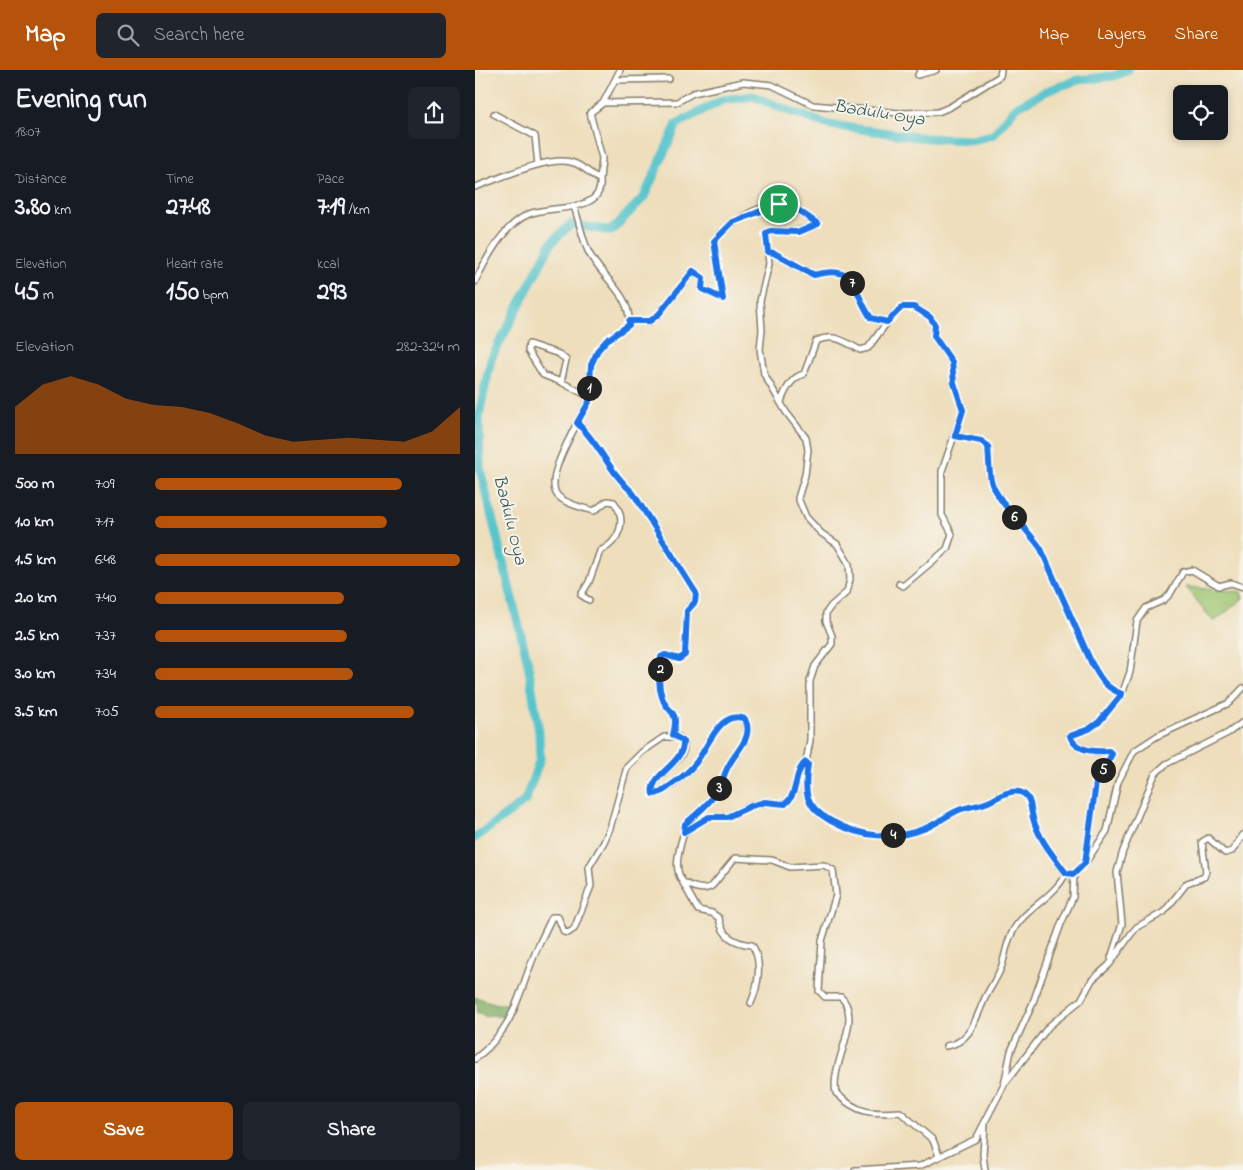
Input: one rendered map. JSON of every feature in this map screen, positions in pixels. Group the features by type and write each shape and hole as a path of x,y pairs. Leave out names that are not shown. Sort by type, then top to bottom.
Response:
{"street":[{"path":"475,281 490,254 512,226 529,214 574,206 593,200 599,194 602,158 590,113 603,103 616,80 619,70"},
{"path":"921,70 918,74 936,70"},
{"path":"603,103 677,102 693,94 743,82 772,85 813,105 900,113 938,112 990,83 1000,76 1001,70"},
{"path":"616,80 669,78"},
{"path":"494,114 535,136 538,165"},
{"path":"475,187 538,165 561,160 574,163 600,180"},
{"path":"629,321 650,321 659,314 693,271 703,278 702,289 723,299 714,241 733,222 779,204 795,208 818,224 799,232 770,231 766,234 769,264 760,301 762,330 760,349 764,374 806,438 809,450 805,475 797,498 801,508 821,533 837,544 849,564 850,579 847,592 826,613 826,621 832,636 832,644 815,666 810,681 810,740 806,762 808,764 805,786 814,809 840,826 867,835 907,834 927,828 962,809 980,805 1012,792 1021,792 1029,798 1037,830 1066,873 1074,874"},
{"path":"574,206 588,251 596,266 628,305 629,321 629,325 607,340 598,350 591,365 589,402 559,458 555,490 558,496 579,507 594,511 607,501 614,502 619,509 622,521 617,537 607,548 600,551 589,582 581,595 589,600"},
{"path":"768,252 774,253 814,275 827,271 842,272 857,288 861,304 871,318 887,322"},
{"path":"781,402 784,392 797,376 804,374 817,341 827,336 837,337 860,350 868,348 887,322 902,307 914,307 930,317 935,325 934,336 952,362 954,383 963,410 942,471 942,515 952,534 947,549 903,586 899,584"},
{"path":"561,382 566,360 559,354 529,344 528,350 543,375 588,396"},
{"path":"577,423 591,436 607,465 620,482 633,493 696,593 695,602 687,611 685,655 679,659 665,655 661,657 658,683 662,700 674,712 676,723 673,735"},
{"path":"955,436 981,441 988,446 991,483 1014,517 1031,534 1041,549 1091,662 1102,680 1108,689 1122,694"},
{"path":"1085,863 1096,783 1112,754 1109,751 1098,752 1080,747 1072,741 1070,736 1089,729 1099,722 1122,694 1130,672 1137,621 1146,608 1164,600 1170,594 1183,572 1192,570 1219,586 1231,583 1243,587"},
{"path":"1004,1085 1011,1051 1032,1005 1061,924 1073,897 1074,874 1085,863 1107,831 1114,810 1118,782 1134,751 1157,736 1229,702 1243,688"},
{"path":"475,1059 496,1040 515,1012 534,956 552,917 558,917 564,932 567,933 574,928 591,886 589,867 610,828 627,767 643,752 664,738 673,735 683,741 684,749 679,758 654,784 653,794 658,794 695,764 713,736 727,720 740,717 745,719 747,724 745,742 729,764 718,790 710,801 685,824 678,852 679,873 698,910 712,913 719,918 720,925 727,936 738,944 752,946 755,950 757,981 751,1003"},
{"path":"1109,965 1122,924 1117,872 1123,851 1155,774 1166,764 1228,733 1243,722"},
{"path":"684,832 709,817 727,817 765,802 785,804 793,796 801,766 806,762"},
{"path":"855,1170 920,1166 976,1139 985,1125 1004,1085 1049,1026 1081,1000 1092,980 1109,965 1137,927 1164,912 1187,884 1204,877 1206,872 1202,842 1208,838 1225,853 1232,851 1243,836"},
{"path":"683,882 694,888 708,889 735,858 771,860 791,867 825,864 833,870 835,895 822,941 819,991 825,997 841,997 846,1002 848,1012 849,1030 834,1074 835,1093 859,1111 878,1114 900,1112 933,1140 939,1156"},
{"path":"946,1046 953,1045 964,1039 973,1027 1001,968 1010,936 1017,922 1047,898 1062,881 1066,873"},
{"path":"985,1125 983,1155 985,1170"}],"green space":[{"path":"1186,587 1241,592 1243,598 1214,622"},
{"path":"475,997 498,1004 514,1003 511,1013 502,1017 490,1015 486,1017 476,1012 478,1006 475,1004"}],"waterway":[{"name":"Badulu Oya","path":"475,838 525,801 540,759 539,732 528,663 480,469 479,415 491,359 552,242 571,224 611,231 644,197 677,124 722,100 753,96 829,125 926,138 971,140 993,135 1016,107 1049,90 1078,80 1114,76 1128,70"}],"route":[{"path":"779,204 795,208 818,224 810,229 799,232 770,231 766,234 768,252 774,253 814,275 827,271 842,272 857,288 861,304 871,318 887,322 902,307 914,307 930,317 935,325 934,336 952,362 954,383 963,410 955,436 985,442 988,446 991,483 1014,517 1031,534 1041,549 1091,662 1102,680 1108,689 1122,694 1099,722 1089,729 1070,736 1072,741 1080,747 1098,752 1112,752 1096,783 1085,863 1074,874 1066,873 1053,856 1037,830 1029,798 1021,792 1012,792 980,805 962,809 945,816 927,828 907,834 867,835 840,826 814,809 807,797 805,786 808,764 806,762 801,766 793,796 785,804 765,802 727,817 709,817 701,820 688,832 684,832 685,824 710,801 718,790 729,764 745,742 747,724 745,719 740,717 732,717 727,720 713,736 695,764 675,782 658,794 653,794 654,784 679,758 684,749 683,741 679,736 673,735 676,723 674,712 662,700 658,683 661,657 665,655 679,659 685,655 687,648 685,632 687,611 695,602 696,593 641,504 607,465 591,436 577,423 589,402 591,365 598,350 607,340 629,325 629,321 650,321 659,314 693,271 703,278 702,289 723,299 714,241 733,222 762,209 779,204"}]}
